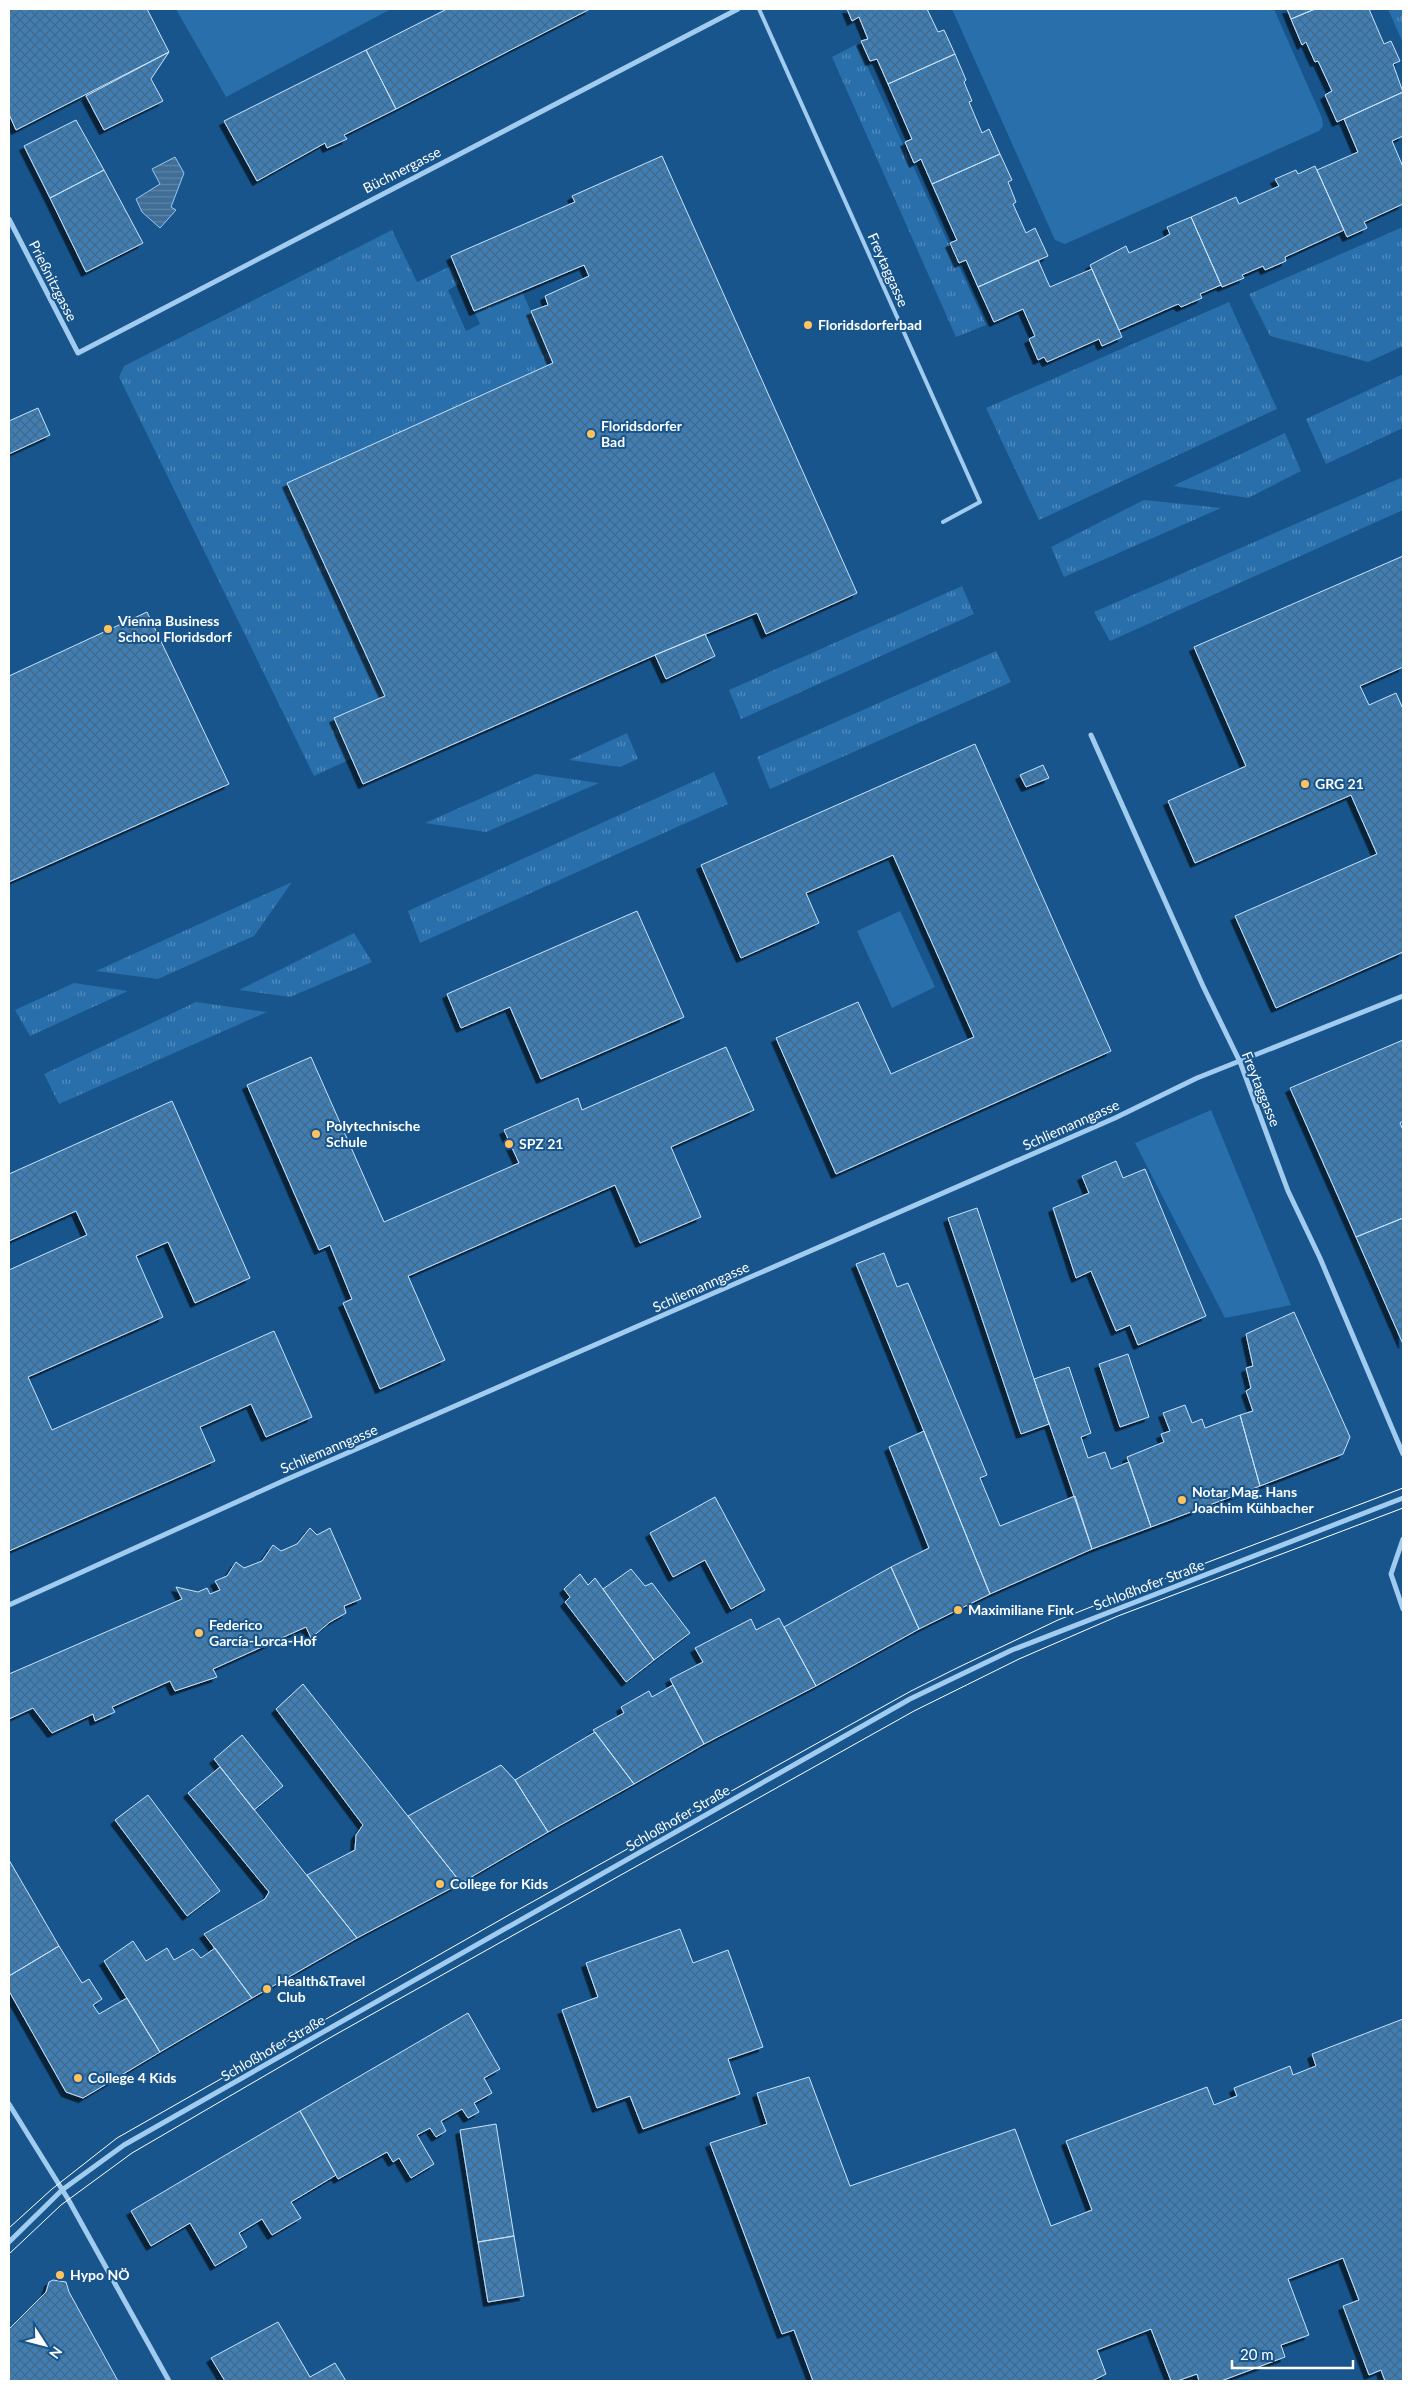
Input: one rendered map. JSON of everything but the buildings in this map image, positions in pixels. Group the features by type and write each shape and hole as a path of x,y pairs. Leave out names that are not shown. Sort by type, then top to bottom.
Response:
{"street":[{"name":"Büchnergasse","path":"78,353 738,9"},
{"name":"Prießnitzgasse","path":"9,219 78,353"},
{"name":"Freytaggasse","path":"1091,736 1203,986 1240,1062 1288,1191 1320,1258 1403,1454"},
{"name":"Schliemanngasse","path":"9,1605 283,1481 1115,1118 1197,1078 1403,996"},
{"name":"Schloßhofer Straße","path":"9,2242 62,2190 133,2140 910,1700 1012,1650 1403,1498"},
{"path":"1403,1539 1391,1574 1403,1609"},
{"path":"9,2104 62,2190 169,2381"}],"lane":[{"name":"Freytaggasse","path":"759,9 980,502 943,522"}],"green space":[{"path":"176,9 391,9 226,97"},
{"path":"952,9 1274,9 1322,118 1323,126 1319,131 1065,244 1055,240"},
{"path":"1388,9 1403,9 1403,43"},
{"path":"857,44 986,325 956,337 832,57"},
{"path":"1403,227 1403,346 1368,362 1270,336 1249,294"},
{"path":"392,230 417,282 451,266 459,284 448,290 466,331 480,324 474,311 522,291 553,363 287,483 385,696 335,718 353,758 314,776 119,377 124,366"},
{"path":"1229,302 1277,409 1039,520 986,408"},
{"path":"1403,374 1403,428 1326,464 1306,419"},
{"path":"1285,433 1301,471 1248,498 1173,486"},
{"path":"1403,477 1403,510 1110,641 1094,612"},
{"path":"1144,500 1221,508 1064,577 1051,547"},
{"path":"962,586 974,614 741,719 729,690"},
{"path":"996,651 1011,682 770,789 757,757"},
{"path":"627,733 638,759 620,767 569,760"},
{"path":"714,772 728,804 420,943 408,911"},
{"path":"536,774 599,783 486,832 425,823"},
{"path":"292,882 254,936 158,979 96,971"},
{"path":"900,911 935,987 892,1008 857,931"},
{"path":"354,933 372,962 290,997 239,990"},
{"path":"74,983 128,991 30,1036 15,1010"},
{"path":"196,1002 267,1012 59,1104 44,1074"},
{"path":"1211,1110 1291,1305 1225,1318 1135,1143"}],"shaded area":[{"path":"175,157 184,173 171,207 176,210 160,228 142,212 136,199 160,184 152,169"}],"tram line":[{"path":"9,2228 52,2189 117,2138 516,1911 911,1691 1058,1620 1403,1488"},
{"path":"9,2254 61,2205 132,2153 333,2036 914,1711 1019,1659 1118,1616 1403,1508"}],"place":[{"name":"Floridsdorferbad","path":"808,325"},
{"name":"Floridsdorfer Bad","path":"591,434"},
{"name":"Vienna Business School Floridsdorf","path":"108,629"},
{"name":"GRG 21","path":"1305,784"},
{"name":"Polytechnische Schule","path":"316,1134"},
{"name":"SPZ 21","path":"509,1144"},
{"name":"Notar Mag. Hans Joachim Kühbacher","path":"1182,1500"},
{"name":"Maximiliane Fink","path":"958,1610"},
{"name":"Federico García-Lorca-Hof","path":"199,1633"},
{"name":"College for Kids","path":"440,1884"},
{"name":"Health&Travel Club","path":"267,1989"},
{"name":"College 4 Kids","path":"78,2078"},
{"name":"Hypo NÖ","path":"60,2275"}]}
